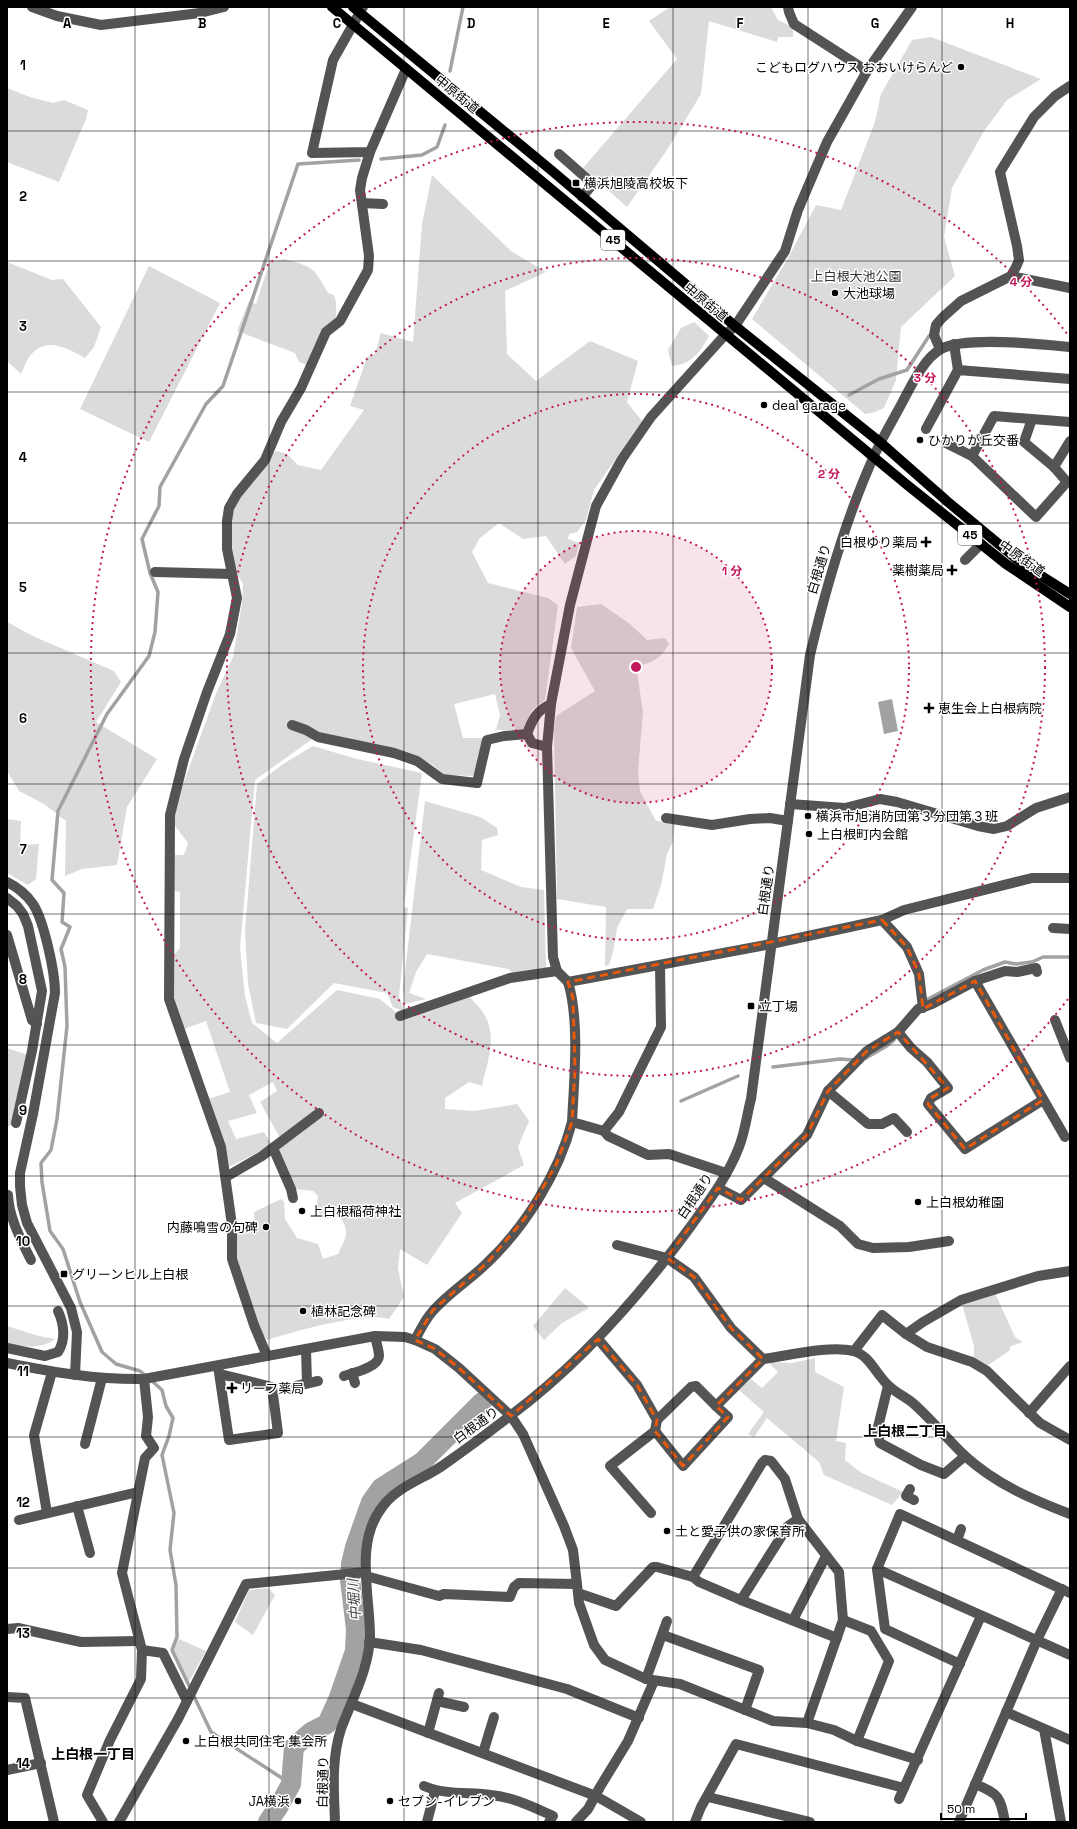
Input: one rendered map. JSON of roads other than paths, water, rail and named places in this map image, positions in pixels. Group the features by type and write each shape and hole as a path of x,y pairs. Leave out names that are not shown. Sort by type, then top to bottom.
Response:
{"main road":[{"name":"中原街道","path":"332,7 725,335 981,544 1006,564 1070,607"},
{"name":"中原街道","path":"359,9 735,326 881,443 948,502 1024,565 1070,594"}],"street":[{"path":"32,7 58,16 101,25 200,12 224,7"},
{"path":"788,7 794,24 867,71"},
{"path":"415,1340 433,1310 502,1248 525,1218 542,1192 556,1166 567,1141 572,1122 575,1062 573,998 568,982 557,970 553,957 547,747 551,704 570,605 596,506 622,459 651,417 725,335 735,326 785,251 798,210 828,142 867,71 912,7"},
{"path":"359,9 333,60 312,153 370,152"},
{"path":"267,1356 254,1325 232,1259 232,1225 221,1147 169,999 170,815 184,759 207,692 230,634 237,598 227,549 227,522 229,508 237,494 265,460 281,422 301,388 326,332 340,321 368,270 369,256 360,190 362,178 370,152 406,69"},
{"path":"1070,86 1055,96 1034,117 1000,172 1018,246 1019,260 1011,276 961,301 942,318 936,326 934,335 940,349 954,344 1017,343 1070,347"},
{"path":"559,154 593,184 582,197"},
{"path":"362,203 383,204"},
{"path":"1011,276 1070,288"},
{"path":"926,429 958,370 954,344"},
{"name":"白根通り","path":"336,1822 334,1760 341,1731 366,1662 369,1642 366,1574 368,1542 375,1518 384,1505 397,1493 441,1467 511,1416 560,1375 598,1339 667,1258 718,1188 740,1146 751,1099 810,655 824,595 841,541 874,456 914,381 930,358 940,349"},
{"path":"958,370 1070,379"},
{"path":"972,456 994,416 1070,422"},
{"path":"946,443 972,456 1036,517 1068,482 1024,442 1032,418"},
{"path":"1054,468 1070,441"},
{"path":"965,560 981,544"},
{"path":"155,572 232,574"},
{"path":"547,747 532,743 527,734 531,722 540,709 551,704"},
{"path":"292,725 306,730 318,737 394,753 417,761 442,779 477,783 487,740 504,736 527,734"},
{"path":"790,804 845,808 880,799 897,802 978,826 994,829 1007,826 1036,808 1070,797"},
{"path":"666,818 712,825 750,819 770,818 788,821"},
{"path":"568,982 660,966 882,920 904,910 1032,878 1070,878"},
{"path":"7,882 25,894 33,904 42,928 55,980 53,1000 20,1173 20,1186 22,1205 27,1223 71,1308 75,1321 75,1375"},
{"path":"7,898 17,906 23,914 28,926 42,991 37,1024 16,1123"},
{"path":"882,920 907,948 919,974 923,1008"},
{"path":"1053,928 1070,929"},
{"path":"7,935 32,1020 37,1024"},
{"path":"604,1131 619,1112 660,1027 660,966"},
{"path":"718,1188 741,1200 807,1135 828,1091 867,1051 898,1032 918,1009 923,1008 975,981 1005,971 1017,972 1036,968 1037,972"},
{"path":"400,1016 510,978 557,970"},
{"path":"975,981 1065,1136"},
{"path":"1055,1020 1070,1058"},
{"path":"898,1032 911,1048 927,1062 948,1088 931,1098 928,1104 965,1149 1043,1100"},
{"path":"828,1091 868,1124 882,1124 894,1118 907,1132"},
{"path":"226,1177 273,1148 319,1113"},
{"path":"572,1122 604,1131 608,1136 648,1155 669,1154 726,1173"},
{"path":"273,1148 291,1189 293,1198"},
{"path":"764,1178 840,1226 858,1244 873,1248 909,1247 949,1241"},
{"path":"8,1195 11,1213 31,1260"},
{"path":"617,1245 667,1258 694,1277 731,1328 763,1359"},
{"path":"906,1334 923,1322 961,1300 1038,1276 1070,1271"},
{"path":"7,1348 45,1356 58,1352 63,1346 63,1332 58,1311"},
{"path":"854,1351 882,1315 906,1334 928,1347 972,1362 987,1371 1040,1423 1070,1440"},
{"path":"350,1377 372,1366 378,1361 380,1357 375,1336"},
{"path":"7,1363 75,1375 144,1380 219,1370 267,1356 375,1336 395,1336 415,1340 435,1349 447,1359 511,1416 522,1434 564,1526 573,1550 579,1602 594,1645 606,1660 650,1680 680,1684 773,1721 807,1723 834,1730 857,1741 918,1760"},
{"path":"598,1339 637,1385 658,1420"},
{"path":"306,1349 307,1383"},
{"path":"716,1406 763,1359 824,1350 840,1349 854,1351 868,1359 888,1386 913,1404 965,1456 994,1479 1030,1499 1070,1514"},
{"path":"1029,1413 1070,1366"},
{"path":"219,1370 272,1387 278,1433 229,1440 219,1370"},
{"path":"47,1513 34,1435 52,1372"},
{"path":"85,1444 102,1378"},
{"path":"103,1822 87,1795 110,1740 141,1679 140,1645 122,1572 145,1458 154,1448 146,1436 148,1417 144,1380"},
{"path":"296,1386 318,1381"},
{"path":"651,1513 610,1466 655,1431 658,1420 691,1387 696,1386 728,1417 683,1466 655,1431"},
{"path":"888,1386 877,1432 880,1443 920,1469 944,1474 965,1456"},
{"path":"693,1577 762,1463 765,1460 771,1461 785,1479 798,1518 839,1572 843,1620 807,1723"},
{"path":"910,1489 906,1496 914,1500"},
{"path":"19,1520 138,1492"},
{"path":"77,1506 90,1553"},
{"path":"959,1822 1037,1640 1066,1591 900,1514 877,1569 885,1629 960,1664"},
{"path":"741,1600 788,1526 798,1518"},
{"path":"957,1540 961,1529"},
{"path":"793,1620 826,1556"},
{"path":"119,1822 194,1688 246,1584 366,1574 439,1596 444,1594 510,1597 514,1586 519,1583 577,1588 616,1606 653,1567 658,1567 693,1577 699,1582 741,1600 837,1638"},
{"path":"877,1569 1070,1655"},
{"path":"899,1799 918,1760 981,1616"},
{"path":"843,1620 871,1631 890,1661 857,1741"},
{"path":"576,1822 588,1809 596,1796 628,1742 639,1718 667,1621"},
{"path":"7,1628 18,1628 81,1642 140,1645 163,1653 187,1701"},
{"path":"662,1635 759,1670 745,1710"},
{"path":"369,1642 421,1650 567,1689 639,1718"},
{"path":"7,1697 25,1698 54,1822"},
{"path":"428,1733 438,1697 464,1707"},
{"path":"352,1704 596,1796 641,1822"},
{"path":"1006,1712 1044,1730 1070,1740"},
{"path":"483,1754 494,1717"},
{"path":"1044,1730 1061,1822"},
{"path":"695,1822 701,1807 708,1797 736,1744 904,1788"},
{"path":"7,1770 41,1763"},
{"path":"975,1784 994,1792 1001,1802 1005,1822"},
{"path":"424,1786 435,1791 493,1795 509,1799 528,1805 553,1816 549,1822"},
{"path":"427,1822 435,1791"},
{"path":"708,1797 810,1822"}],"waterway":[{"path":"450,71 463,7"},
{"path":"381,159 422,155 437,147 445,125"},
{"path":"146,1376 140,1371 116,1364 102,1352 80,1302 63,1249 50,1231 42,1182 41,1163 51,1150 57,1119 67,1026 65,967 61,949 70,927 62,922 64,893 52,880 58,811 107,714 149,656 155,632 158,592 150,573 142,539 159,506 160,487 206,404 223,386 298,164 359,160"},
{"name":"中堀川","path":"849,395 879,379 907,370 929,336"},
{"path":"925,1003 928,999 983,970 1005,962 1016,964 1032,962 1043,957 1070,957"},
{"path":"866,1058 894,1040"},
{"path":"773,1067 840,1059 854,1060"},
{"path":"681,1101 738,1076"},
{"path":"151,1380 162,1390 166,1406 173,1418 169,1436 162,1455 174,1513 170,1550 176,1585 177,1637 172,1650 211,1732 291,1784"},
{"name":"中堀川","path":"268,1822 291,1784 294,1747 311,1732 327,1724 338,1700 355,1651 356,1629 350,1580 351,1564 355,1547 371,1502 381,1488 422,1462 482,1402"}],"place":[{"name":"こどもログハウス おおいけらんど","path":"961,67"},
{"name":"横浜旭陵高校坂下","path":"576,183"},
{"name":"大池球場","path":"835,293"},
{"name":"deal garage","path":"764,405"},
{"name":"ひかりが丘交番","path":"920,440"},
{"name":"白根ゆり薬局","path":"926,542"},
{"name":"薬樹薬局","path":"952,570"},
{"name":"恵生会上白根病院","path":"929,708"},
{"name":"横浜市旭消防団第３分団第３班","path":"808,816"},
{"name":"上白根町内会館","path":"809,834"},
{"name":"立丁場","path":"751,1006"},
{"name":"上白根幼稚園","path":"918,1202"},
{"name":"上白根稲荷神社","path":"302,1211"},
{"name":"内藤鳴雪の句碑","path":"266,1227"},
{"name":"グリーンヒル上白根","path":"64,1274"},
{"name":"植林記念碑","path":"303,1311"},
{"name":"リーフ薬局","path":"232,1388"},
{"name":"土と愛子供の家保育所","path":"667,1531"},
{"name":"上白根共同住宅 集会所","path":"186,1741"},
{"name":"JA横浜","path":"298,1801"},
{"name":"セブン-イレブン","path":"390,1801"}],"district":[{"name":"上白根二丁目","path":"905,1431"},
{"name":"上白根一丁目","path":"93,1754"}],"park label":[{"name":"上白根大池公園","path":"856,276"}]}
